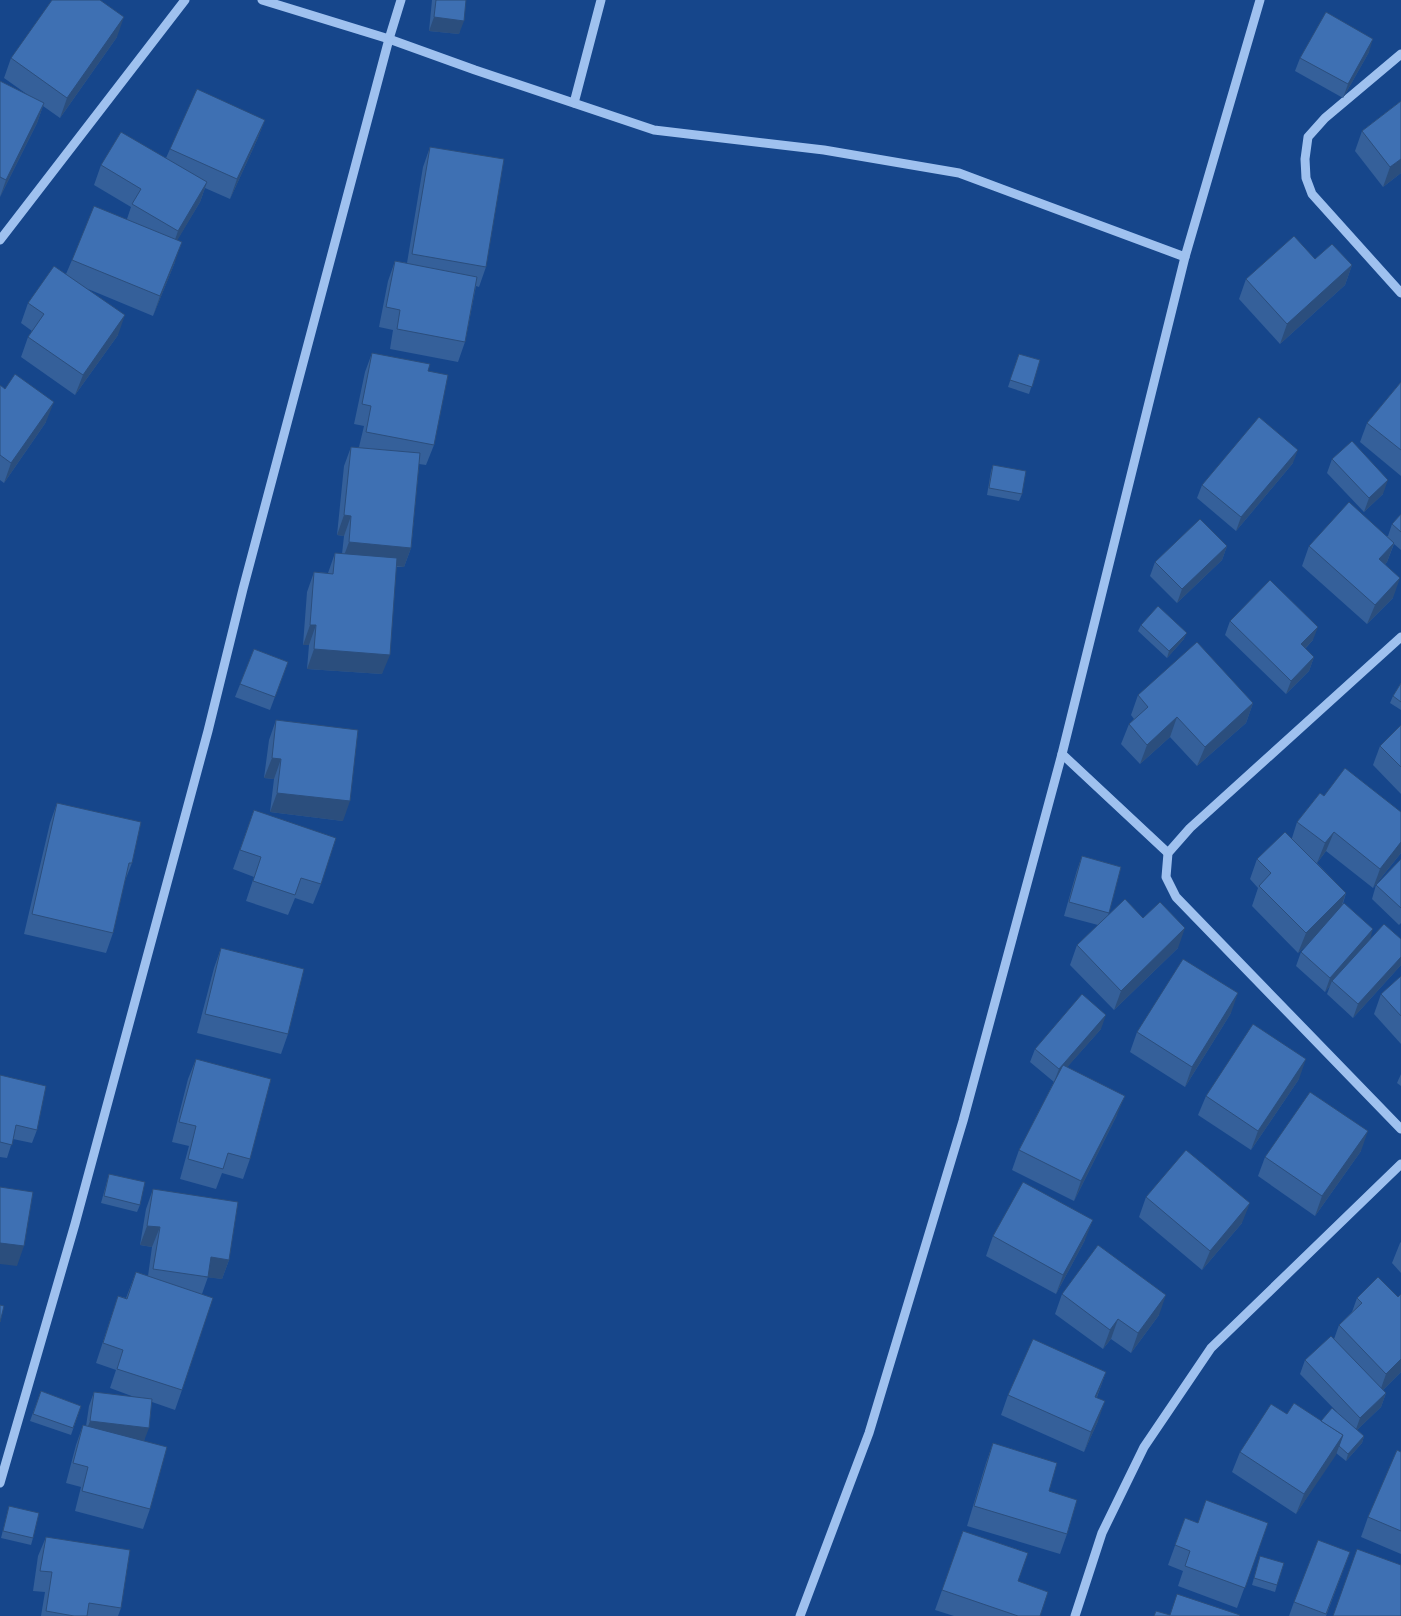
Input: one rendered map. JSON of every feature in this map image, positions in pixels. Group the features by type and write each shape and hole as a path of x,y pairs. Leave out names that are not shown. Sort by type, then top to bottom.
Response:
{"street":[{"path":"0,240 185,0"},
{"path":"262,0 389,39 654,130 824,150 959,173 1185,257"},
{"path":"0,1483 96,1149 208,731 243,589 401,0"},
{"path":"574,103 601,0"},
{"path":"800,1616 875,1414 962,1121 1062,754 1185,257 1260,0"},
{"path":"1401,54 1325,118 1308,137 1305,159 1306,178 1312,194 1401,293"},
{"path":"1401,637 1190,828 1168,853 1166,877 1176,896 1401,1129"},
{"path":"1062,754 1168,853"},
{"path":"1075,1616 1102,1533 1144,1447 1212,1348 1401,1164"}],"building":[{"path":"52,0 100,0 124,17 67,98 11,58"},
{"path":"436,0 466,0 464,21 434,17"},
{"path":"1326,12 1373,39 1348,84 1300,58"},
{"path":"0,81 44,103 6,180 0,177"},
{"path":"197,89 265,120 237,179 170,149"},
{"path":"1401,101 1401,159 1390,167 1362,131"},
{"path":"121,132 207,182 178,231 132,204 141,189 101,165"},
{"path":"430,147 504,159 486,267 412,254"},
{"path":"94,206 182,242 160,296 72,260"},
{"path":"1294,236 1315,259 1332,244 1352,265 1287,324 1246,279"},
{"path":"395,261 477,277 465,342 397,329 400,310 386,307"},
{"path":"54,266 125,315 83,375 28,337 44,314 28,303"},
{"path":"372,353 430,364 428,371 448,375 434,445 366,432 371,406 362,404"},
{"path":"1019,354 1040,360 1032,387 1010,380"},
{"path":"15,374 54,402 11,463 0,455 0,385 5,389"},
{"path":"1401,382 1401,450 1367,423"},
{"path":"1259,417 1298,450 1241,517 1202,485"},
{"path":"1352,441 1388,480 1369,498 1332,459"},
{"path":"351,447 420,453 411,548 349,542 351,516 344,515"},
{"path":"993,465 1026,471 1022,494 989,488"},
{"path":"1349,502 1394,543 1379,559 1400,578 1375,605 1309,546"},
{"path":"1401,514 1401,532 1392,524"},
{"path":"1200,519 1227,546 1182,589 1155,562"},
{"path":"335,553 397,558 390,655 314,649 316,625 310,625 314,572 333,574"},
{"path":"1270,580 1318,627 1301,644 1314,657 1291,681 1230,621"},
{"path":"1158,606 1187,633 1169,651 1141,625"},
{"path":"1197,642 1253,703 1205,747 1177,717 1147,745 1129,724 1148,707 1138,695"},
{"path":"254,649 288,662 275,697 240,684"},
{"path":"1401,683 1401,702 1393,696"},
{"path":"276,720 358,730 350,801 277,793 281,759 272,758"},
{"path":"1401,725 1401,767 1380,746"},
{"path":"1345,768 1401,812 1401,842 1380,869 1334,832 1325,843 1297,822 1320,793 1324,796"},
{"path":"57,803 141,822 132,863 129,863 113,933 32,914"},
{"path":"254,810 336,838 321,884 301,878 295,895 253,881 261,857 240,850"},
{"path":"1285,832 1346,893 1306,933 1259,886 1271,873 1257,859"},
{"path":"1082,856 1121,867 1109,913 1069,902"},
{"path":"1401,859 1401,908 1376,885"},
{"path":"1125,899 1143,918 1160,902 1185,928 1121,991 1077,945"},
{"path":"1344,903 1373,929 1330,978 1301,952"},
{"path":"1384,924 1401,939 1401,957 1358,1004 1332,981"},
{"path":"221,948 304,969 288,1034 205,1014"},
{"path":"1183,959 1238,993 1192,1067 1137,1032"},
{"path":"1401,976 1401,1016 1381,994"},
{"path":"1082,994 1106,1015 1059,1069 1035,1049"},
{"path":"1253,1024 1306,1059 1258,1131 1206,1096"},
{"path":"196,1059 271,1079 250,1159 228,1153 223,1169 188,1159 196,1126 179,1122"},
{"path":"1063,1065 1125,1096 1081,1181 1019,1150"},
{"path":"0,1075 46,1086 37,1130 16,1125 12,1145 0,1142"},
{"path":"1310,1092 1368,1131 1322,1196 1265,1157"},
{"path":"1186,1150 1250,1203 1210,1251 1146,1197"},
{"path":"109,1174 145,1182 140,1205 104,1196"},
{"path":"1023,1182 1093,1220 1063,1275 993,1236"},
{"path":"0,1187 33,1192 24,1246 0,1243"},
{"path":"153,1189 238,1202 229,1260 211,1257 208,1277 153,1269 160,1227 147,1226"},
{"path":"1098,1245 1166,1295 1138,1333 1118,1319 1110,1330 1062,1294"},
{"path":"136,1272 213,1298 182,1390 117,1369 123,1350 103,1343 118,1296 127,1299"},
{"path":"1378,1277 1398,1297 1401,1294 1401,1359 1386,1374 1339,1325 1362,1303 1357,1298"},
{"path":"0,1305 4,1306 0,1322"},
{"path":"1331,1336 1386,1393 1360,1418 1305,1360"},
{"path":"1033,1339 1106,1372 1095,1397 1105,1401 1091,1432 1008,1395"},
{"path":"41,1391 81,1406 73,1428 33,1414"},
{"path":"94,1392 152,1399 149,1428 90,1421"},
{"path":"1294,1403 1343,1435 1304,1494 1240,1452 1271,1404 1287,1414"},
{"path":"1332,1408 1364,1436 1348,1454 1339,1446 1343,1435 1321,1421"},
{"path":"83,1425 167,1447 150,1509 82,1491 88,1467 73,1463"},
{"path":"993,1443 1057,1463 1049,1491 1077,1500 1067,1534 974,1506"},
{"path":"1397,1450 1401,1452 1401,1531 1368,1517"},
{"path":"1206,1500 1268,1523 1245,1588 1185,1566 1190,1551 1175,1545 1185,1518 1198,1523"},
{"path":"9,1506 39,1513 33,1538 3,1531"},
{"path":"963,1531 1028,1553 1018,1581 1048,1592 1040,1616 1018,1616 942,1590"},
{"path":"46,1537 130,1550 121,1608 89,1603 87,1616 74,1616 46,1611 52,1572 40,1571"},
{"path":"1318,1540 1350,1552 1326,1614 1294,1602"},
{"path":"1357,1549 1401,1565 1401,1616 1333,1616"},
{"path":"1260,1556 1284,1563 1277,1585 1254,1578"},
{"path":"1177,1594 1240,1615 1154,1616 1156,1611 1170,1615"}]}
